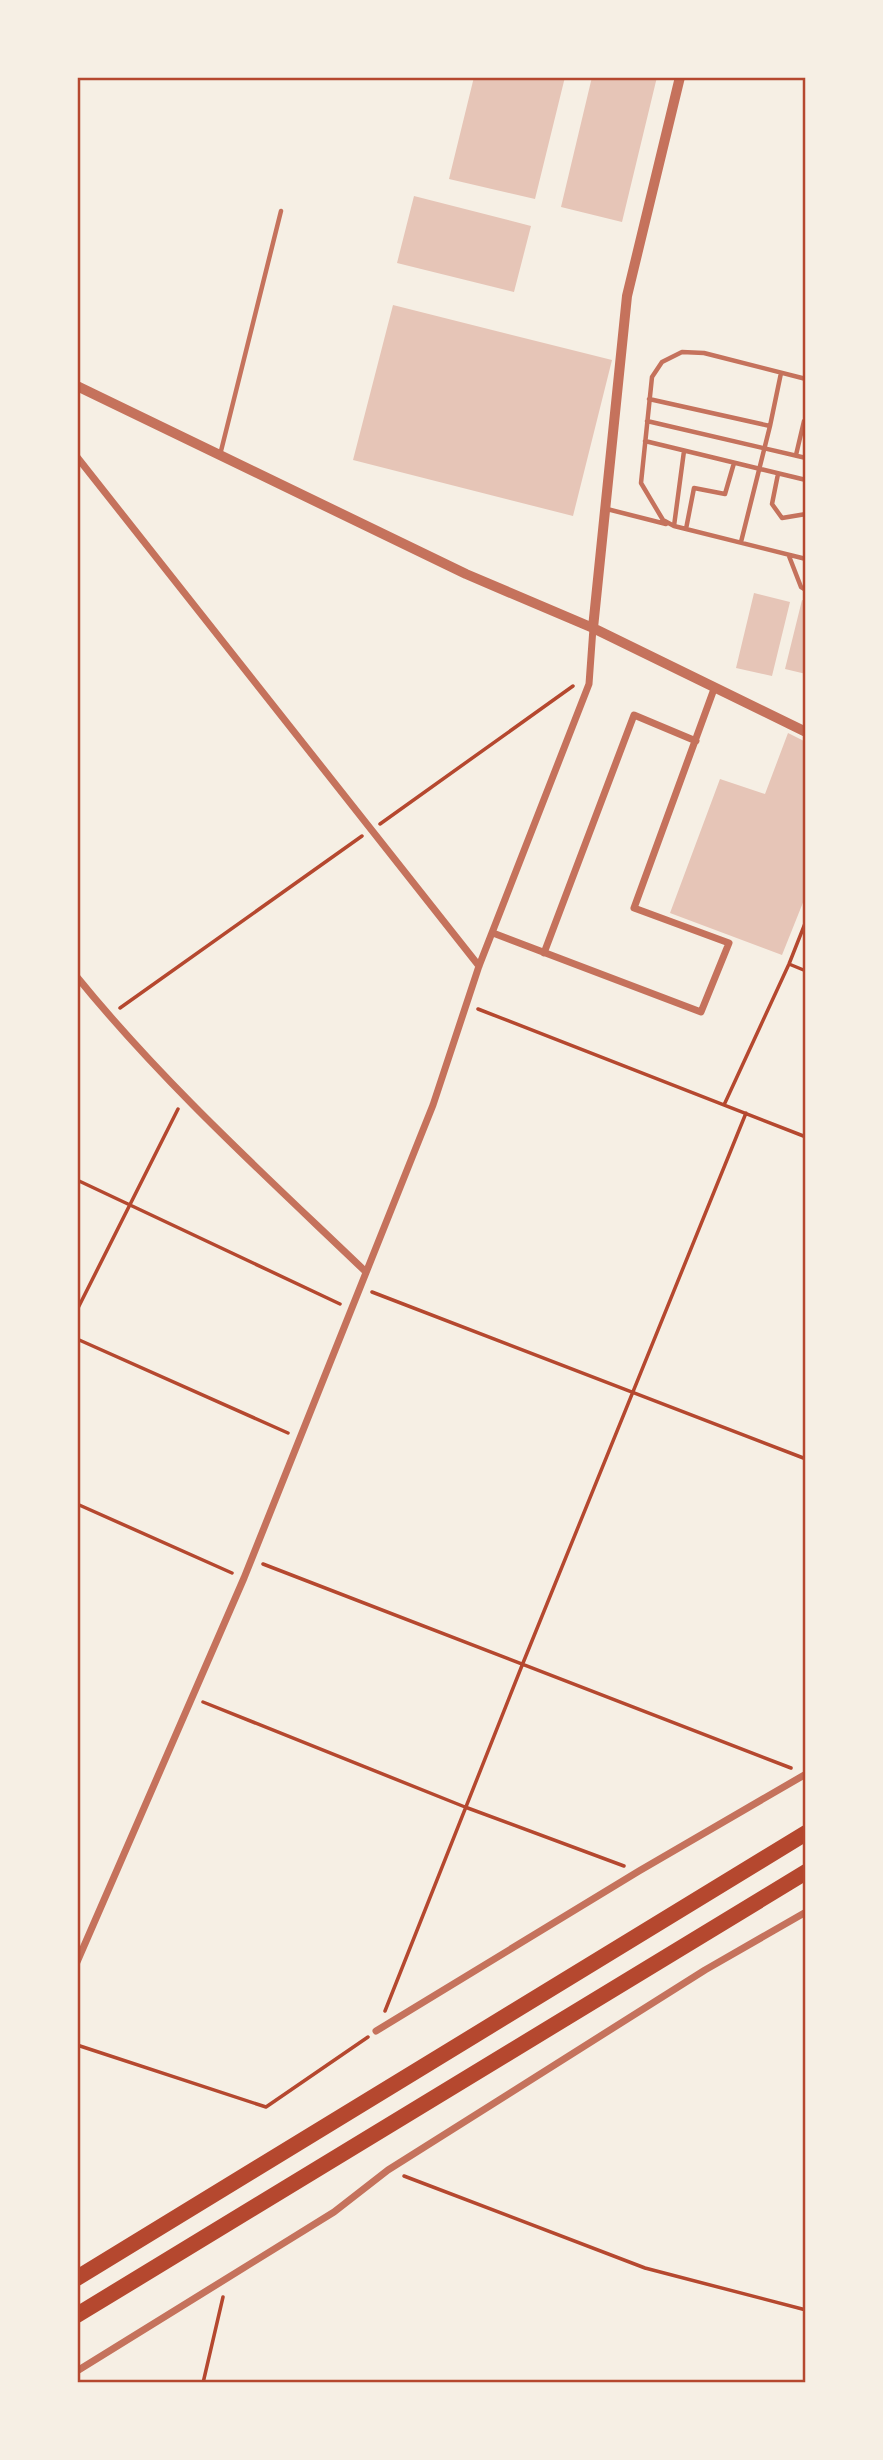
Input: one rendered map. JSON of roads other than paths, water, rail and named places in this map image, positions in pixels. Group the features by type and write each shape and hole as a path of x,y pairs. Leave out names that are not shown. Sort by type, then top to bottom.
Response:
{"highway":[{"path":"77,2278 806,1833"},
{"path":"77,2315 806,1872"}],"street":[{"path":"77,1962 244,1578 352,1309 433,1105 479,966 589,684 627,296 680,77"},
{"path":"77,386 466,574 593,628 806,733"},
{"path":"77,457 479,966"},
{"path":"493,933 701,1012 729,943 634,908 714,689"},
{"path":"544,953 634,715 696,741"},
{"path":"77,977 108,1016 184,1096 366,1272"},
{"path":"376,2031 639,1871 806,1774"},
{"path":"77,2371 334,2212 388,2170 705,1970 806,1912"}],"lane":[{"path":"220,456 281,211"},
{"path":"674,526 663,520 641,483 652,377 662,362 682,352 704,353 806,379"},
{"path":"741,542 781,373"},
{"path":"649,399 770,426"},
{"path":"647,421 806,458"},
{"path":"796,455 806,421"},
{"path":"645,441 806,481"},
{"path":"674,526 684,451"},
{"path":"686,529 694,488 725,494 734,463"},
{"path":"778,474 772,505 782,518 806,514"},
{"path":"605,508 806,559"},
{"path":"789,555 801,587 806,590"}]}
